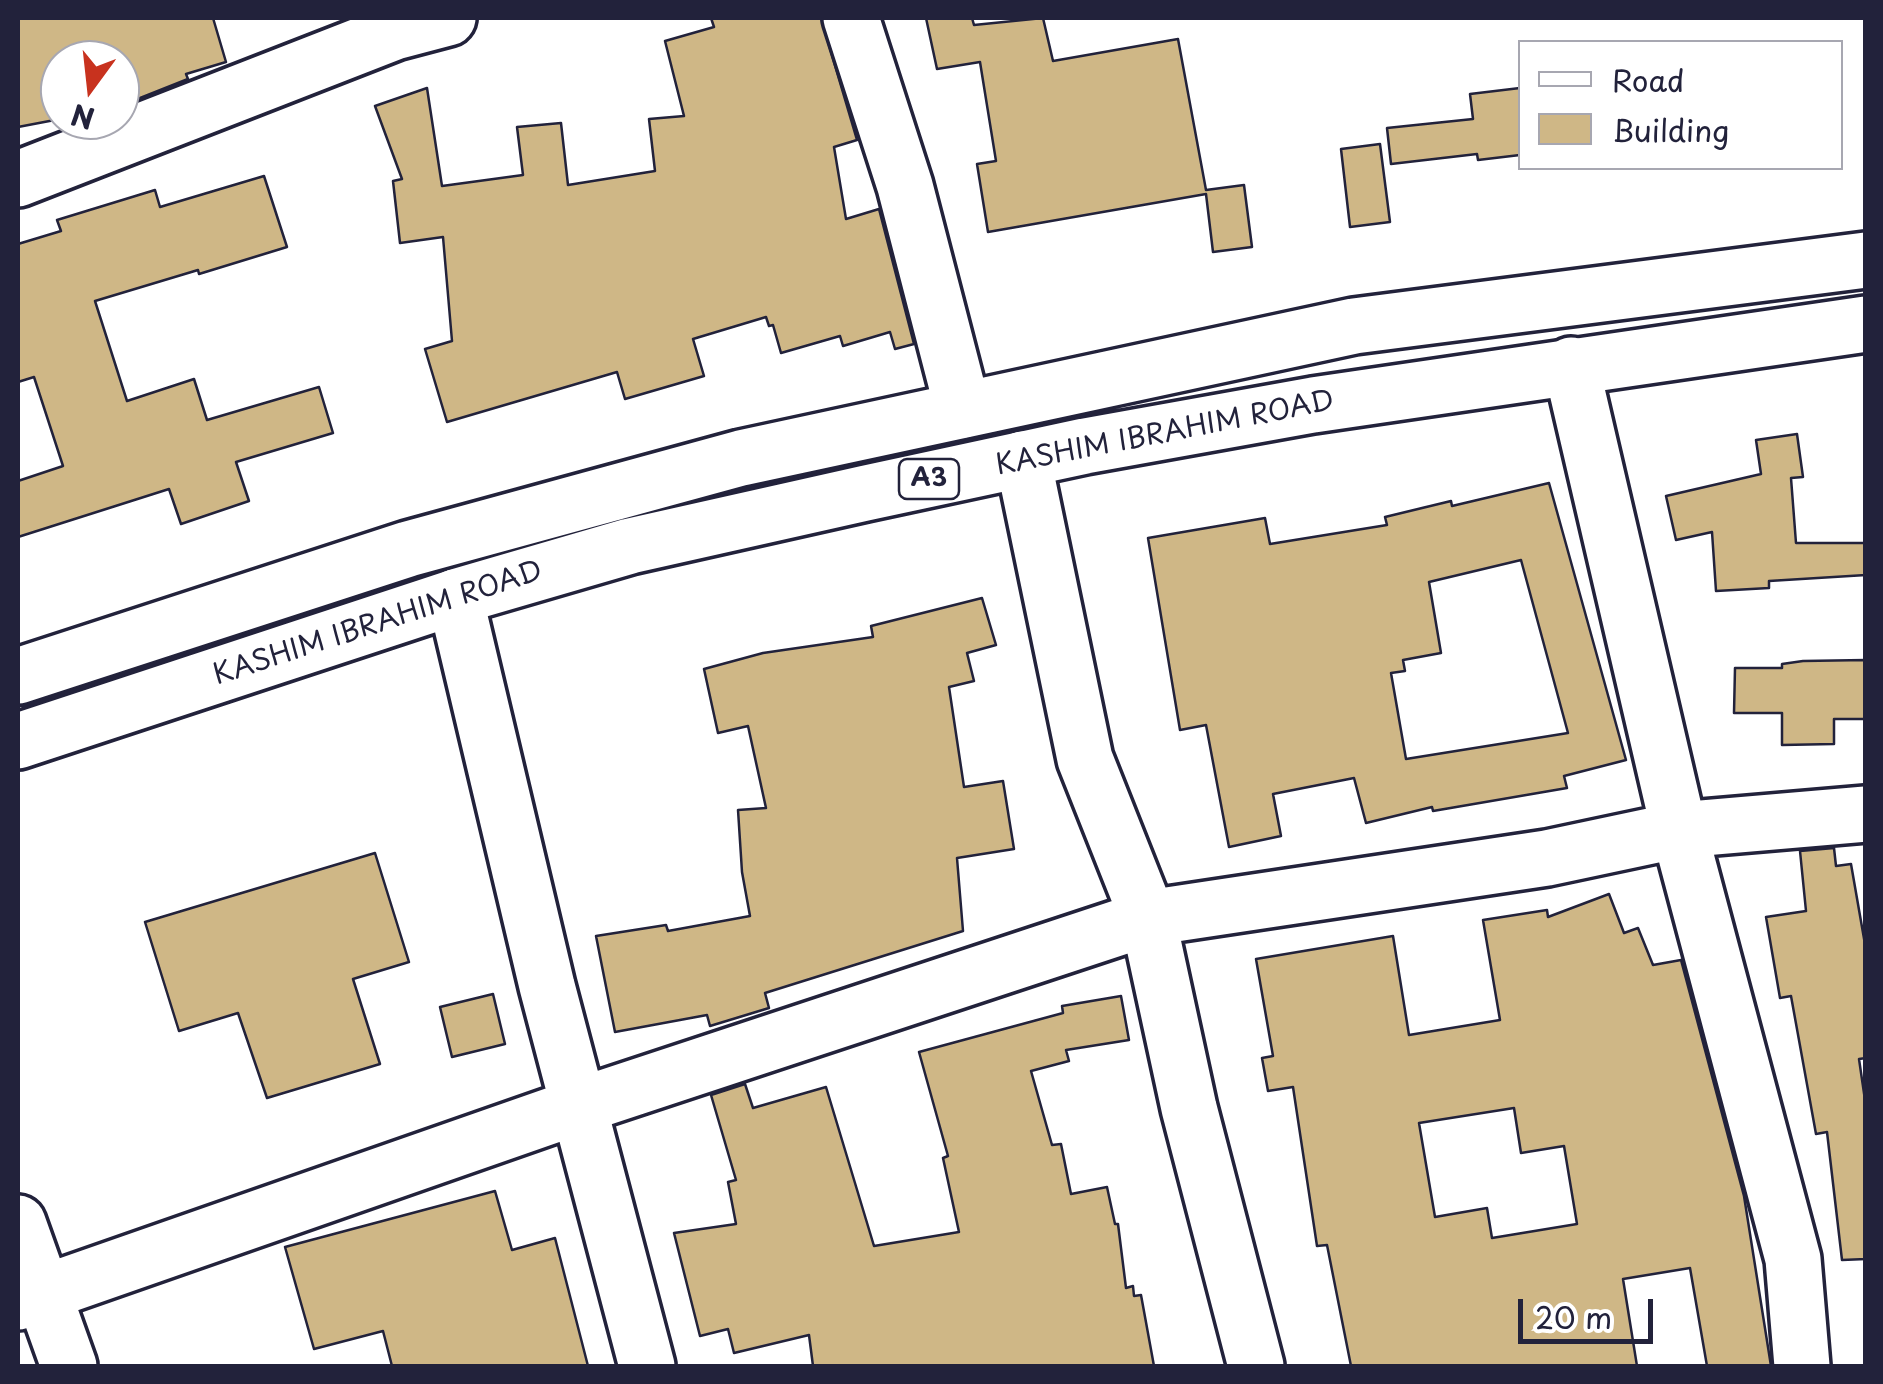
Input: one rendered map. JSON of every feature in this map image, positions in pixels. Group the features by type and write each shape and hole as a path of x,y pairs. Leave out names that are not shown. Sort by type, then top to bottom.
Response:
{"main road":[{"path":"18,179 394,32 448,18"},
{"path":"851,18 905,186 964,410"},
{"name":"KASHIM IBRAHIM ROAD","path":"18,676 408,550 742,458 1354,326 1866,260"},
{"name":"KASHIM IBRAHIM ROAD","path":"18,741 454,598 630,546 1023,460 1313,405 1866,324"},
{"path":"1571,365 1678,830 1793,1259 1802,1366"},
{"path":"1023,460 1085,759 1148,918 1189,1108 1256,1366"},
{"path":"454,598 578,1106 647,1366"},
{"path":"31,1299 578,1106 1148,918 1547,858 1678,830 1866,814"},
{"path":"18,1223 31,1299 69,1366"}],"building":[{"path":"18,18 213,18 226,62 186,74 188,79 140,98 140,40 40,40 40,123 18,127"},
{"path":"711,18 821,18 857,140 834,147 846,219 879,209 914,344 895,349 890,332 843,346 840,336 781,353 773,325 769,326 766,317 693,339 704,376 625,399 617,372 447,422 425,349 452,341 443,237 400,243 393,181 402,179 375,106 427,88 442,186 523,175 517,127 561,123 568,185 655,171 649,119 684,116 665,41 714,27"},
{"path":"926,18 972,18 974,25 1043,18 1053,61 1178,39 1206,190 1244,185 1252,247 1213,252 1206,194 988,232 977,164 996,161 980,62 937,69"},
{"path":"1518,88 1518,155 1478,160 1477,154 1391,164 1387,128 1473,119 1470,94"},
{"path":"1380,144 1390,222 1350,227 1341,149"},
{"path":"264,176 287,247 95,301 127,401 194,379 207,420 319,387 333,433 236,462 249,501 181,524 169,489 18,537 18,481 63,466 34,377 18,382 18,244 61,231 57,220 155,190 160,207"},
{"path":"1797,434 1803,477 1791,478 1796,543 1866,543 1866,575 1769,581 1769,588 1716,591 1712,532 1676,540 1666,496 1761,474 1756,440"},
{"path":"1549,483 1626,760 1564,776 1567,788 1433,811 1432,807 1366,823 1354,778 1273,794 1281,836 1229,847 1206,725 1180,730 1148,538 1265,518 1270,544 1387,525 1385,517 1451,501 1452,506","holes":["1521,560 1568,733 1406,759 1391,673 1405,671 1403,660 1441,653 1429,582"]},
{"path":"982,598 996,645 967,653 974,681 949,687 964,787 1003,781 1014,849 957,858 963,931 765,993 769,1008 710,1026 707,1015 615,1032 596,936 666,925 668,931 750,916 738,810 766,808 748,726 718,733 704,669 763,653 873,637 871,626"},
{"path":"1866,660 1866,719 1834,719 1834,744 1782,745 1782,713 1734,713 1735,668"},
{"path":"1834,848 1836,866 1851,864 1866,950 1866,1058 1859,1059 1865,1100 1866,1259 1842,1260 1827,1132 1816,1134 1791,996 1780,998 1766,917 1806,911 1800,851"},
{"path":"375,853 409,962 353,979 380,1064 267,1098 238,1013 179,1031 145,922"},
{"path":"1609,894 1624,933 1638,928 1653,965 1681,960 1744,1196 1771,1366 1707,1366 1690,1268 1623,1279 1637,1366 1351,1366 1327,1245 1317,1246 1293,1087 1268,1091 1262,1058 1273,1056 1256,959 1393,936 1409,1035 1500,1020 1483,920 1547,910 1548,917","holes":["1514,1108 1521,1153 1564,1146 1577,1224 1492,1238 1487,1208 1435,1217 1419,1123"]},
{"path":"493,994 505,1044 452,1057 440,1007"},
{"path":"1121,996 1129,1040 1066,1050 1069,1061 1031,1071 1052,1145 1061,1144 1071,1194 1107,1187 1118,1224 1126,1288 1133,1286 1134,1296 1141,1295 1154,1366 813,1366 809,1335 734,1353 728,1329 700,1336 674,1233 736,1224 728,1182 736,1180 711,1095 745,1084 753,1108 826,1087 874,1246 959,1232 943,1158 948,1156 919,1052 1063,1013 1062,1006"},
{"path":"495,1191 512,1250 555,1238 588,1366 392,1366 383,1331 314,1349 285,1247"}]}
